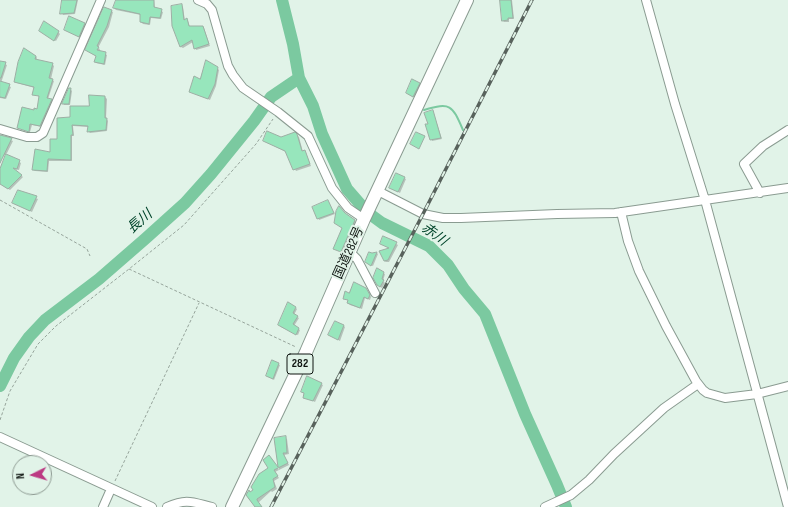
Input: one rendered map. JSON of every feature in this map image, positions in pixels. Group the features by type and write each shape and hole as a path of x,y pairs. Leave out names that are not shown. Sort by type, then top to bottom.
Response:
{"highway":[{"name":"国道282号","path":"232,507 306,352 364,218 467,0"}],"street":[{"path":"0,129 27,137 37,137 43,133 101,0"},
{"path":"198,0 207,4 212,10 228,66 233,75 243,88 278,112 308,136 332,188 348,208 364,218"},
{"path":"646,0 675,104 705,200 788,507"},
{"path":"760,193 744,164 763,146 788,130"},
{"path":"376,194 423,214 443,218 461,218 614,213 788,188"},
{"path":"621,212 628,241 639,271 666,326 698,384 703,390 707,393 725,398 757,394 788,386"},
{"path":"350,252 358,259 375,293"},
{"path":"545,507 571,495 589,480 614,454 664,408 698,384"},
{"path":"0,437 152,507"},
{"path":"103,507 111,489"},
{"path":"167,507 177,502 186,500 212,507"}],"path":[{"path":"0,420 10,391 38,344 56,326 130,270 189,219 256,144 278,112"},
{"path":"0,200 87,249 90,256"},
{"path":"130,270 306,352"},
{"path":"111,489 199,303"}],"building":[{"path":"62,0 77,0 74,13 60,14"},
{"path":"116,0 154,0 154,7 162,9 160,18 150,17 149,24 140,22 140,14 113,8"},
{"path":"500,0 511,0 513,18 508,18 508,20 502,21"},
{"path":"182,4 184,20 187,18 189,26 203,26 209,44 194,49 192,40 180,47 172,26 171,6"},
{"path":"104,7 112,10 107,26 97,46 99,47 97,50 106,52 104,64 94,62 96,56 85,50"},
{"path":"69,16 85,23 79,37 64,30"},
{"path":"44,21 59,31 54,41 39,31"},
{"path":"24,48 36,56 35,59 53,63 49,78 53,79 47,98 52,99 40,126 30,124 29,132 17,128 22,107 34,110 34,108 37,109 39,96 32,95 34,87 14,82 18,62"},
{"path":"206,60 218,67 215,84 208,99 189,92 194,76 200,79"},
{"path":"0,61 6,62 1,78 0,78"},
{"path":"412,79 420,83 413,97 406,93"},
{"path":"0,81 10,84 5,98 0,97"},
{"path":"69,88 71,88 69,104 62,104"},
{"path":"89,95 105,96 105,118 107,118 106,130 87,132 88,126 72,125 73,135 71,135 71,160 48,159 47,171 32,170 35,149 50,152 50,139 57,139 57,118 70,117 70,106 89,106"},
{"path":"433,110 441,138 430,140 425,124 428,124 424,113"},
{"path":"267,131 281,137 295,132 302,151 305,150 310,164 293,170 285,151 263,141"},
{"path":"416,132 425,136 419,149 410,144"},
{"path":"0,135 12,138 0,163"},
{"path":"6,154 20,160 17,169 13,168 22,175 8,189 0,184 0,169"},
{"path":"396,173 405,177 398,192 389,188"},
{"path":"18,190 37,196 30,211 12,203"},
{"path":"328,200 334,213 317,219 312,207"},
{"path":"339,206 345,213 355,220 341,252 333,249 342,228 334,223 336,211"},
{"path":"383,236 397,242 388,260 384,261 379,251 389,248 380,244"},
{"path":"369,252 377,252 371,266 365,262"},
{"path":"377,268 384,272 382,279 384,280 380,287 373,278"},
{"path":"354,282 366,288 370,295 368,299 364,297 360,308 347,303 348,300 343,299 345,291 349,293"},
{"path":"288,302 296,307 293,313 298,316 293,324 299,328 296,335 278,325"},
{"path":"335,321 344,325 338,340 328,335"},
{"path":"272,360 279,363 273,379 266,376"},
{"path":"307,376 322,383 313,401 303,398 304,393 301,392"},
{"path":"286,436 287,453 283,453 288,463 274,470 278,476 273,479 275,487 257,499 262,507 255,507 246,495 249,490 250,492 253,490 251,487 259,474 268,468 263,460 269,455 278,467 274,438"}],"waterway":[{"name":"赤川","path":"282,0 293,44 299,78 313,106 322,134 347,189 367,212 382,223 429,246 448,265 464,289 485,314 525,414 566,507"},
{"name":"長川","path":"0,386 14,358 29,337 45,320 99,279 185,203 211,174 254,121 271,97 299,78"},
{"path":"424,110 440,106 450,108 456,115 463,130"}],"railway":[{"path":"271,507 532,0"}]}
